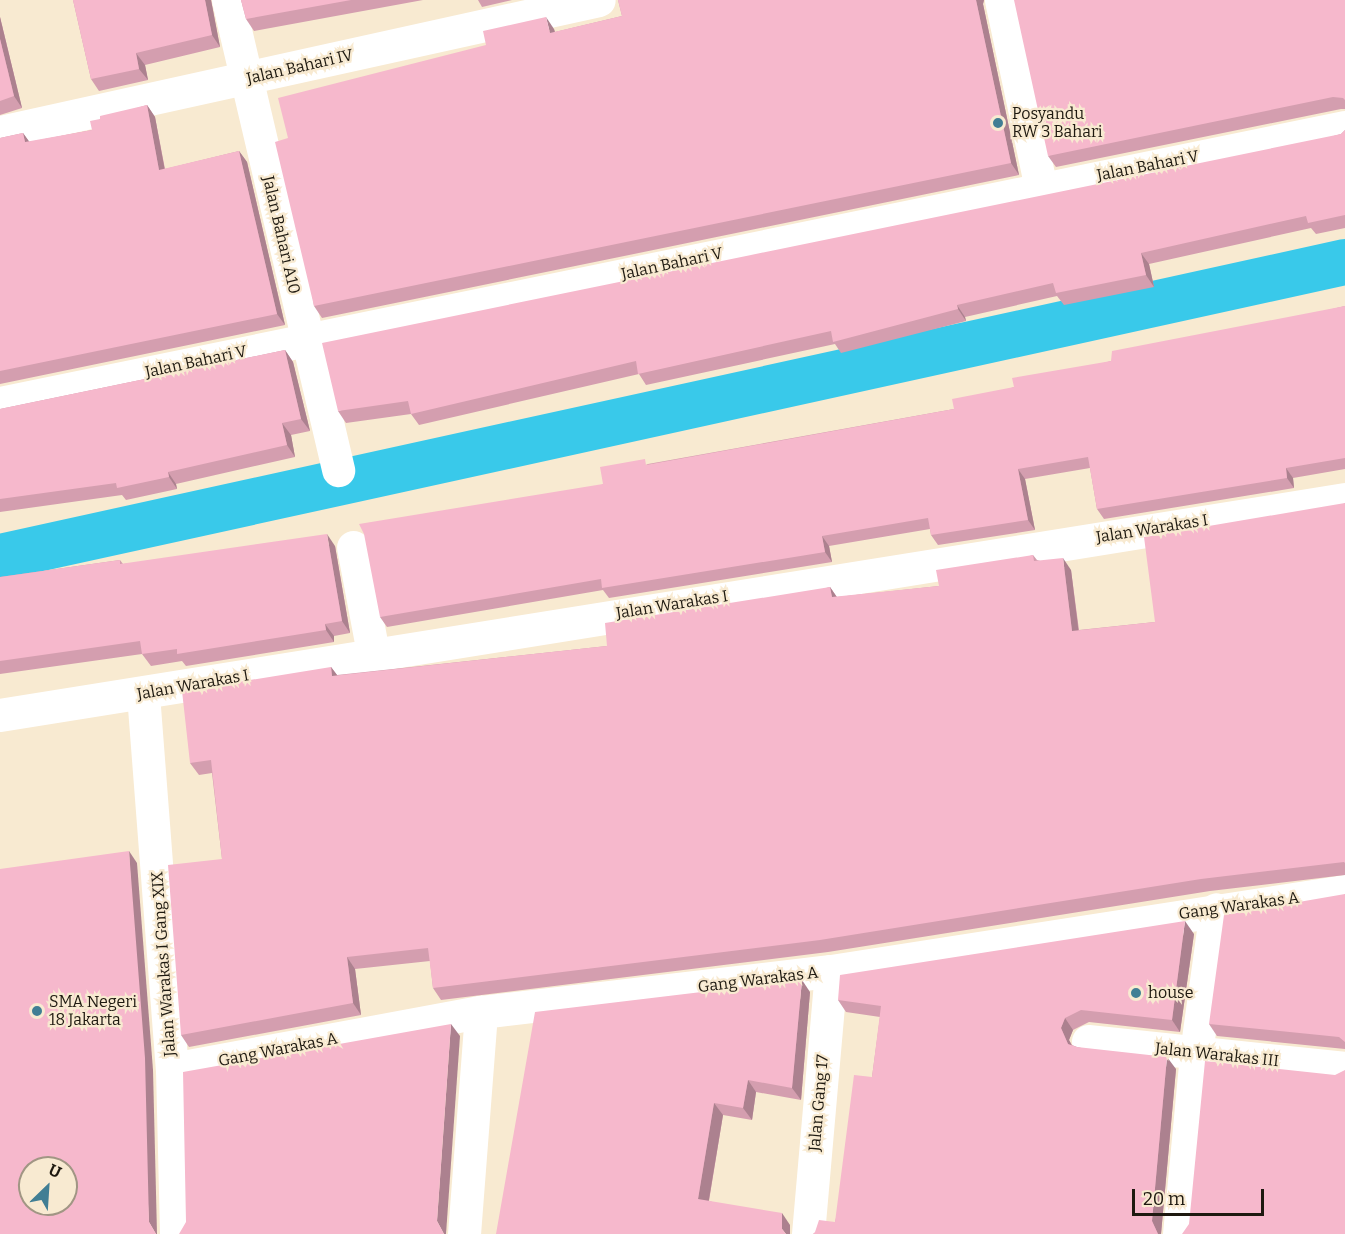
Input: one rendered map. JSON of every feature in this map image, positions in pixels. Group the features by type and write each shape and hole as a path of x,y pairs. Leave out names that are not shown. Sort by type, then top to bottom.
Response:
{"street":[{"name":"Jalan Bahari A10","path":"228,0 338,470"},
{"name":"Jalan Bahari IV","path":"0,132 599,0"},
{"path":"1000,0 1041,188"},
{"name":"Jalan Bahari V","path":"0,403 1345,126"},
{"name":"Jalan Warakas I","path":"0,716 143,694 373,653 1345,499"},
{"path":"353,547 373,653"},
{"name":"Jalan Warakas I Gang XIX","path":"143,694 172,1069 176,1234"},
{"name":"Gang Warakas A","path":"172,1069 481,1012 831,971 1216,909 1345,891"},
{"path":"1179,1234 1196,1053 1216,909"},
{"name":"Jalan Gang 17","path":"808,1234 831,971"},
{"path":"464,1234 481,1012"},
{"name":"Jalan Warakas III","path":"1088,1041 1345,1068"}],"building":[{"path":"73,0 205,0 212,35 136,53 139,69 91,79"},
{"path":"241,0 351,0 246,19"},
{"path":"618,0 976,0 1011,163 314,306 275,142 288,138 278,98 486,45 483,31 546,17 550,33 622,16"},
{"path":"1014,0 1345,0 1345,100 1333,97 1048,156"},
{"path":"0,39 14,96 0,101"},
{"path":"147,105 159,170 239,151 277,314 0,371 0,138 23,133 25,142 92,130 90,121 100,119 100,116"},
{"path":"1345,130 1345,215 1308,223 1306,216 1141,253 1146,275 1056,293 1053,283 957,305 958,309 833,342 831,331 638,374 636,361 411,414 408,401 338,411 322,343 1341,134"},
{"path":"1345,306 1345,458 1286,468 1287,478 1097,509 1088,457 1018,469 1028,520 931,535 928,518 822,536 825,552 602,588 601,579 380,617 364,534 359,524 603,484 600,467 645,459 646,465 954,409 952,399 1014,387 1012,378 1111,361 1112,351"},
{"path":"285,350 301,419 282,423 287,445 168,472 169,477 117,488 116,483 0,499 0,409"},
{"path":"1345,503 1345,863 1201,879 820,940 433,988 428,948 347,957 353,1003 181,1035 168,865 222,859 211,760 190,763 182,691 331,667 332,676 607,646 605,623 830,587 832,597 939,586 936,570 1033,555 1034,561 1063,558 1072,631 1155,622 1144,537"},
{"path":"327,534 342,621 325,624 326,630 177,654 177,649 142,654 140,641 0,661 0,577 120,560 120,564"},
{"path":"129,851 145,1058 149,1222 156,1234 0,1234 0,869"},
{"path":"1345,894 1345,1042 1339,1037 1209,1024 1224,915"},
{"path":"1185,921 1172,1020 1081,1010 1065,1018 1061,1028 1068,1044 1077,1047 1167,1057 1152,1221 1158,1234 813,1234 819,1220 835,1222 854,1075 872,1077 881,1006 838,1000 840,975"},
{"path":"802,980 792,1088 748,1080 743,1108 714,1103 698,1199 782,1213 782,1229 786,1234 496,1234 535,1012"},
{"path":"451,1024 437,1221 444,1234 179,1234 186,1222 183,1072"},
{"path":"1205,1061 1335,1075 1345,1070 1345,1234 1182,1234 1189,1224"}],"waterway":[{"path":"0,557 1345,262"}],"place":[{"name":"Posyandu RW 3 Bahari","path":"998,123"},
{"name":"house","path":"1136,993"},
{"name":"SMA Negeri 18 Jakarta","path":"37,1011"}]}
